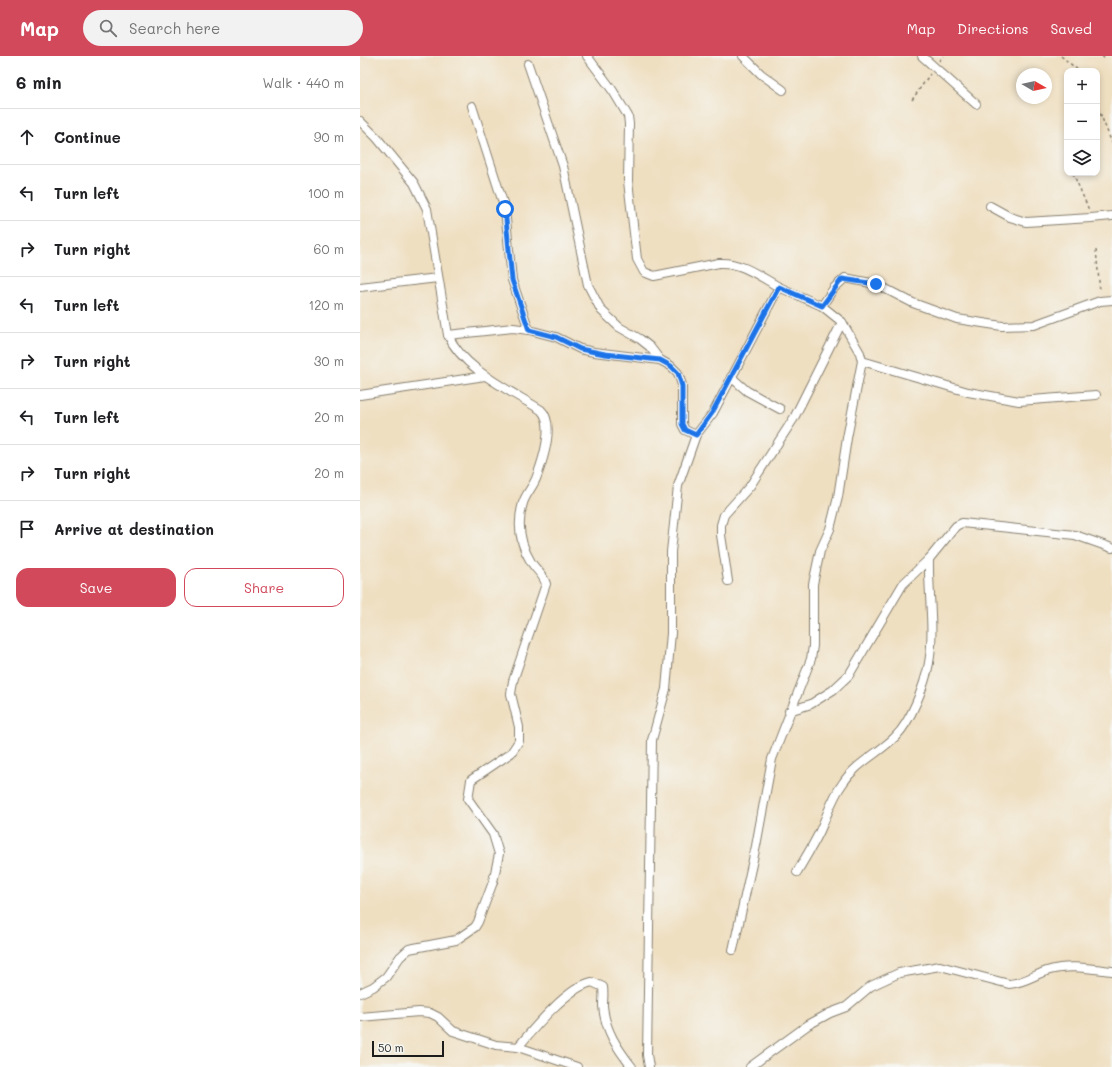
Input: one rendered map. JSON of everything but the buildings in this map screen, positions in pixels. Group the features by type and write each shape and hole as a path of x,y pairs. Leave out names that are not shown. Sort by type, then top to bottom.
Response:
{"street":[{"path":"587,56 613,91 628,116 630,132 628,181 637,259 641,269 654,276 719,263 738,264 779,287 822,306 842,322 860,353 862,361 847,438 838,497 830,529 820,551 813,584 813,646 811,658 772,759 756,846 733,950"},
{"path":"743,56 751,66 783,90"},
{"path":"922,56 976,104"},
{"path":"528,64 563,166 588,285 601,310 619,327 640,339 650,347 660,360"},
{"path":"472,106 505,209 512,280 529,330"},
{"path":"360,121 377,138 414,183 427,209 448,335 452,344 486,376 546,414 549,430 537,477 527,493 520,520 520,535 525,549 532,563 544,578 546,584 513,681 511,694 519,727 519,741 511,753 471,780 468,794 470,802 493,834 498,849 499,860 493,882 475,927 456,940 409,949 400,957 386,977 373,987 360,993"},
{"path":"990,206 1010,218 1026,222 1112,216"},
{"path":"360,287 438,278"},
{"path":"822,306 834,288 845,278 876,284 913,303 957,319 1002,326 1034,326 1100,301 1112,300"},
{"path":"649,1067 646,1055 652,740 666,689 671,633 671,552 678,486 696,435 712,413 779,287"},
{"path":"728,581 721,535 721,525 724,515 750,486 794,418 842,322"},
{"path":"448,335 513,328 529,330 556,337 580,349 660,360 671,366 678,373 682,386 682,424 685,430 696,435"},
{"path":"862,361 968,392 1019,401 1096,395"},
{"path":"360,395 486,376"},
{"path":"731,377 748,391 780,409"},
{"path":"789,712 812,704 833,690 849,675 903,584 929,559 956,526 962,522 1075,535 1112,548"},
{"path":"797,872 818,834 832,800 844,781 862,763 895,737 905,726 913,711 929,663 931,637 929,559"},
{"path":"750,1067 808,1025 830,1013 846,1008 871,986 899,973 940,966 1009,984 1018,984 1049,970 1073,967 1112,971"},
{"path":"518,1047 541,1019 580,987 592,982 603,987 603,1005 607,1027 616,1047 632,1067"},
{"path":"360,1017 419,1012 430,1013 438,1017 453,1031 496,1045 518,1047 577,1067"}],"path":[{"path":"912,100 943,56"},
{"path":"1061,56 1075,68"},
{"path":"1102,56 1106,60"},
{"path":"1100,113 1112,143"},
{"path":"1074,176 1091,218"},
{"path":"1096,250 1100,301"}],"route":[{"path":"505,209 512,280 529,330 556,337 580,349 605,354 660,360 671,366 675,369 681,379 681,420 683,427 685,430 696,435 712,413 779,287 804,300 822,306 842,279 845,278 876,284"}]}
